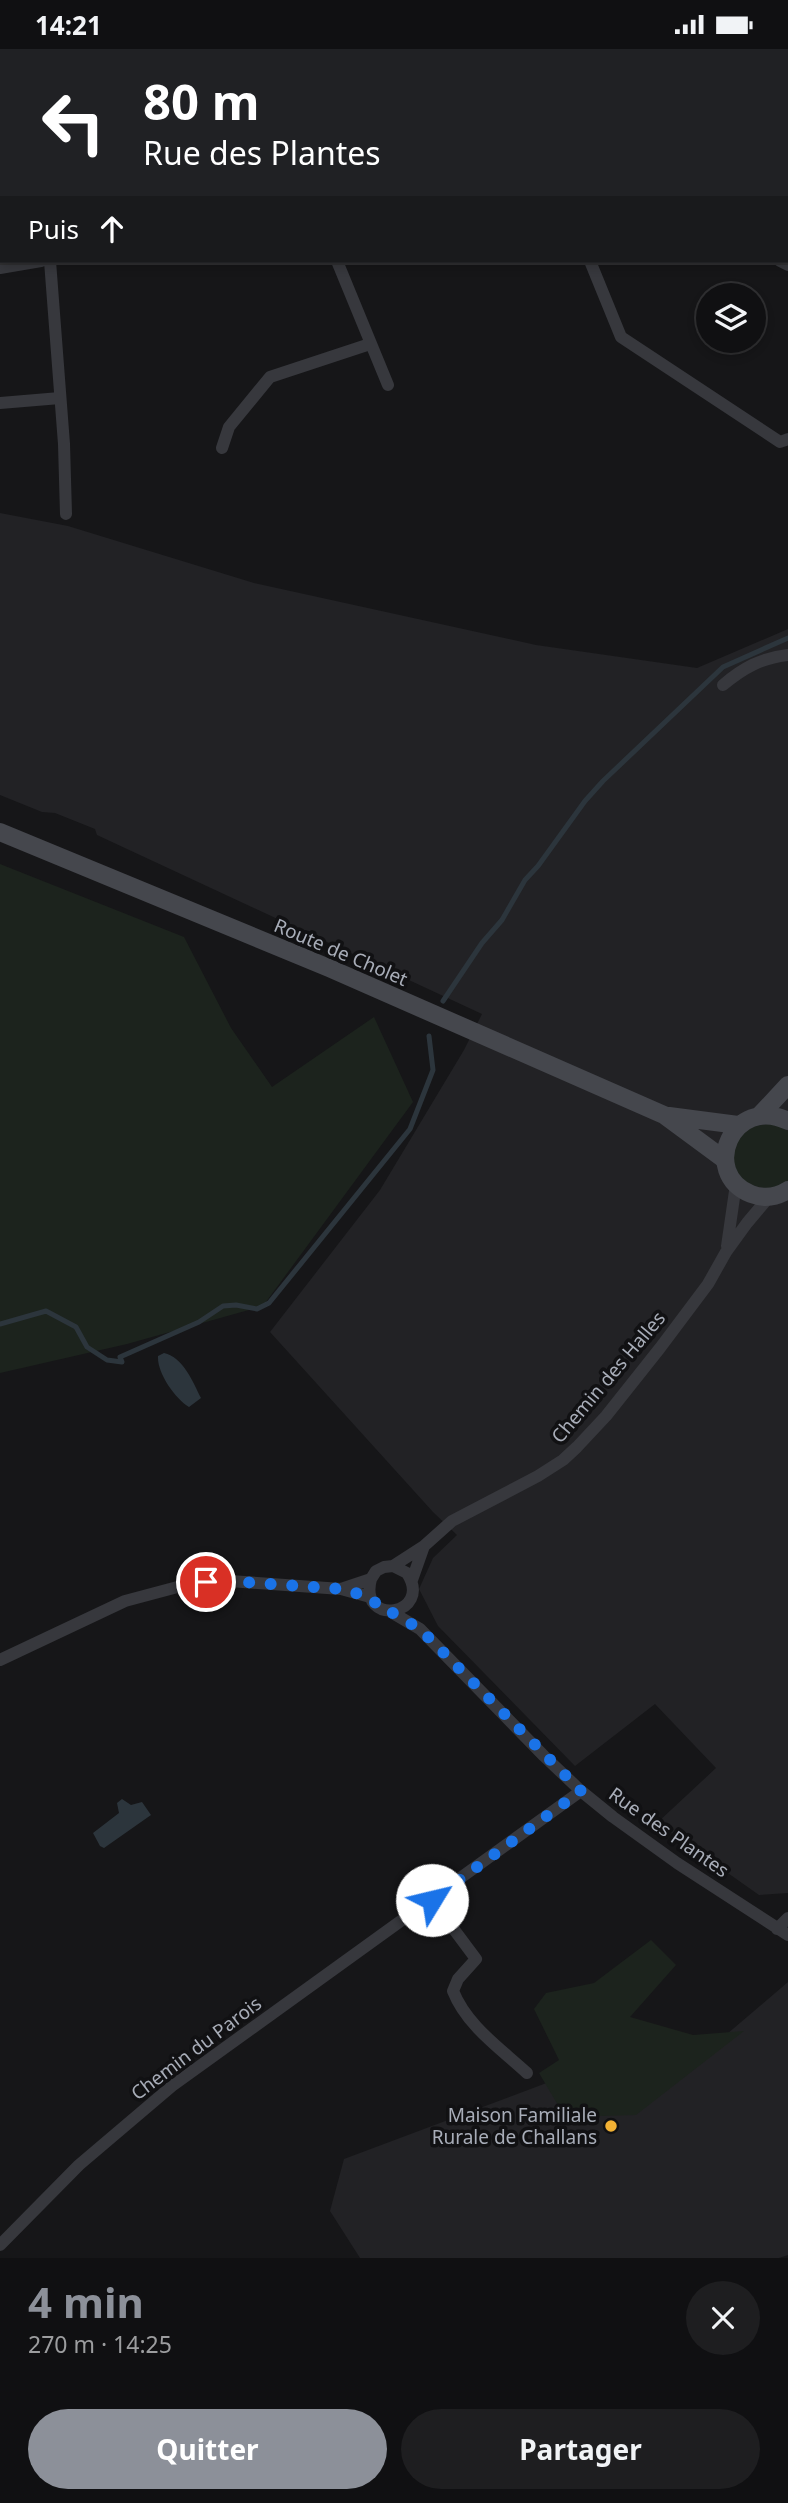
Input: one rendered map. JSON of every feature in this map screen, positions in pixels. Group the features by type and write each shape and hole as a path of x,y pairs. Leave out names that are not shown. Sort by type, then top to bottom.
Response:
{"main road":[{"name":"Route de Cholet","path":"0,832 329,968 664,1115 725,1160"},
{"path":"788,1086 760,1115 738,1125 730,1135 725,1160 728,1173 745,1191 769,1197 788,1191"},
{"name":"Route de Cholet","path":"664,1115 738,1125"},
{"path":"760,1115 774,1115 788,1121"}],"street":[{"path":"0,268 29,263"},
{"path":"50,263 66,514"},
{"path":"338,263 388,386"},
{"path":"591,263 621,337 784,440"},
{"path":"222,448 229,427 270,377 370,344"},
{"path":"0,403 60,398"},
{"path":"723,685 737,672 755,662 788,655"},
{"name":"Chemin des Halles","path":"726,1252 736,1184"},
{"name":"Chemin des Halles","path":"393,1566 424,1546 452,1521 538,1476 577,1447 660,1349 708,1284 726,1252 769,1197"},
{"name":"Chemin des Halles","path":"412,1580 424,1546"},
{"path":"341,1589 370,1579 384,1567 393,1566 407,1573 412,1580 414,1588 409,1602 401,1609 391,1612 382,1610 370,1597 370,1579"},
{"path":"0,1660 125,1601 185,1585 230,1581 341,1589 370,1597"},
{"name":"Rue des Plantes","path":"409,1602 420,1629"},
{"name":"Rue des Plantes","path":"391,1612 420,1629 581,1791 612,1817 783,1932"},
{"name":"Chemin du Parois","path":"0,2245 79,2165 173,2086 581,1791"},
{"path":"432,1900 476,1959 458,1979 453,1991 460,2008 472,2023 527,2073"},
{"path":"783,1932 788,1917"}],"shaded area":[{"path":"0,513 68,526 254,583 536,645 697,668 788,629 788,1893 759,1895 657,1823 716,1768 655,1704 575,1766 438,1626 419,1589 433,1558 457,1535 270,1332 380,1190 464,1050 482,1014 97,835 95,829 0,795"},
{"path":"0,864 184,937 231,1028 272,1087 374,1017 413,1102 263,1306 127,1344 0,1373"},
{"path":"772,1123 788,1131 788,1182 766,1188 755,1186 737,1174 732,1155 736,1142 749,1127"},
{"path":"164,1353 177,1359 182,1365 201,1398 189,1407 173,1391 160,1370 158,1356"},
{"path":"122,1799 131,1805 142,1802 151,1815 104,1848 93,1833 119,1813 117,1803"},
{"path":"651,1940 676,1965 630,2017 693,2035 744,2031 636,2115 565,2117 539,2073 559,2060 534,2009 546,1993 594,1983"},
{"name":"Maison Familiale Rurale de Challans","path":"788,1982 788,2255 779,2258 360,2258 330,2211 344,2159 605,2061 659,2092"}],"waterway":[{"path":"443,1001 482,943 502,920 525,880 603,781 723,667 788,638"},
{"path":"0,1324 46,1311 76,1327 87,1347 107,1360 122,1362 120,1357 199,1322 223,1306 236,1305 257,1309 269,1303 410,1129 433,1070 429,1036"}],"place":[{"name":"Maison Familiale Rurale de Challans","path":"611,2126"}],"route":[{"path":"206,1582 230,1581 341,1589 370,1597 374,1605 420,1629 581,1791 432,1900"}]}
